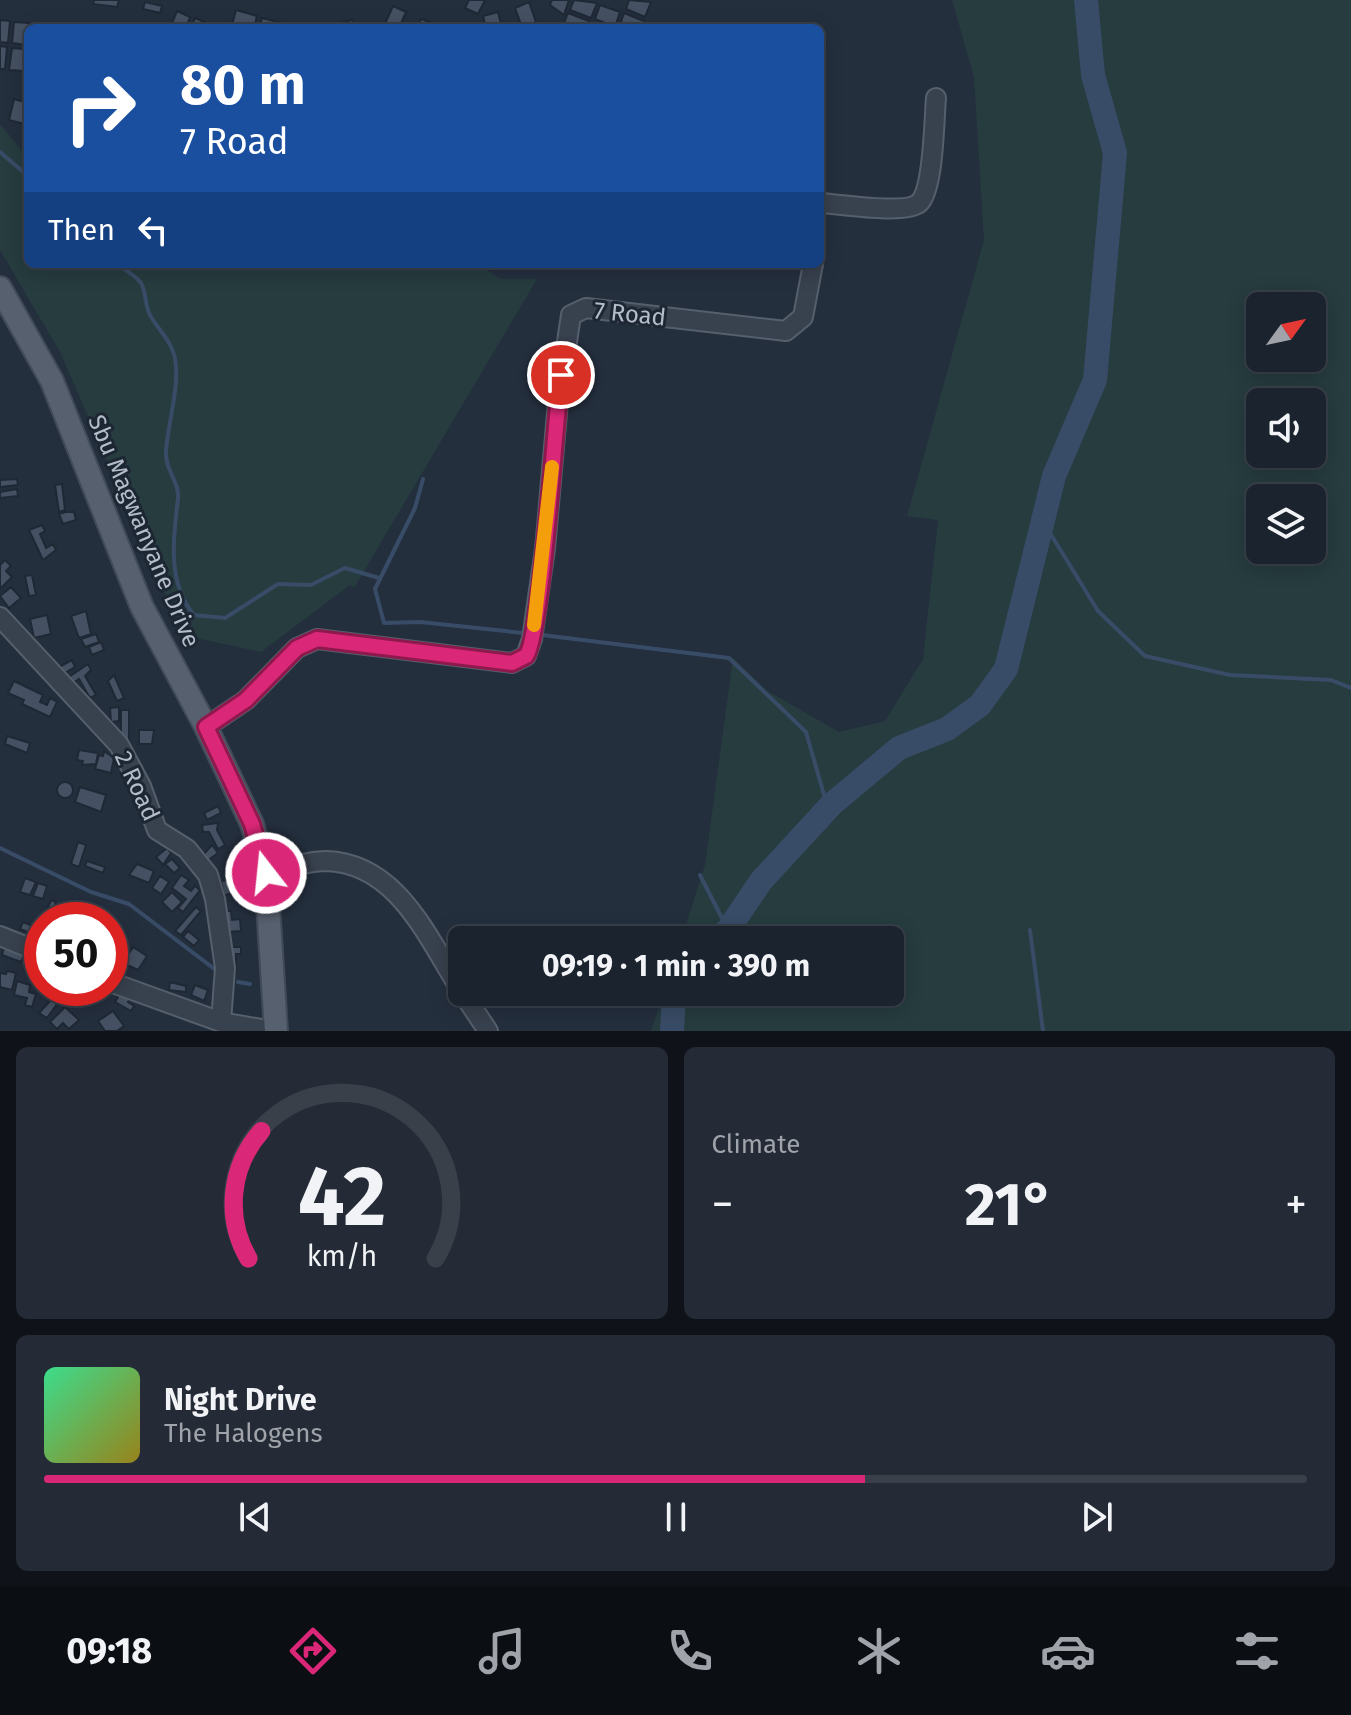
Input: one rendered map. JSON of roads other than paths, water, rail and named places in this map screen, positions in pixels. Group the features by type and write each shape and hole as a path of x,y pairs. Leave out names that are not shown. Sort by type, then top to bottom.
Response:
{"main road":[{"name":"Sbu Magwanyane Drive","path":"0,288 52,381 142,607 206,727 252,824 266,873 274,1031"}],"street":[{"path":"824,203 902,209 919,203 925,194 930,167 936,98"},
{"name":"7 Road","path":"206,727 246,700 297,648 317,639 512,663 526,656 532,639 545,549 559,388 571,315 586,308 786,331 803,317 812,268"},
{"name":"2 Road","path":"0,617 119,745 141,786 157,830 187,849 208,875 215,899 225,968 221,1022"},
{"path":"266,873 323,861 349,863 370,871 396,893 448,971"},
{"path":"0,936 24,946"},
{"path":"128,988 221,1022 274,1031"},
{"path":"471,1006 488,1031"}],"waterway":[{"path":"731,926 761,881 832,804 899,748 947,729 980,705 1006,669 1054,476 1095,380 1115,153 1093,75 1086,0"},
{"path":"0,152 24,173"},
{"path":"123,268 141,283 149,313 170,344 175,360 176,386 166,459 178,493 174,544 176,575 179,589 194,615 225,618 278,584 311,585 345,568 379,578"},
{"path":"423,479 415,508 375,589 384,623 420,622 523,633"},
{"path":"1042,520 1098,611 1145,656 1230,675 1331,680 1351,688"},
{"path":"542,635 729,658 806,732 824,795 832,804"},
{"path":"0,848 91,892 129,904 217,971"},
{"path":"700,875 726,926"},
{"path":"1030,930 1043,1031"},
{"path":"238,982 250,984"},
{"path":"672,1031 673,1006"}]}
